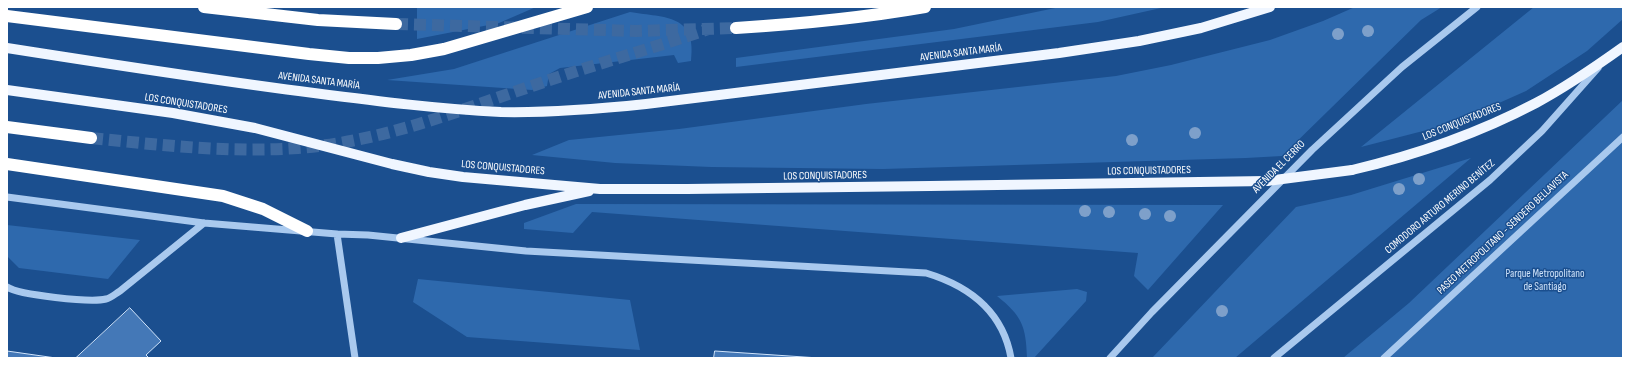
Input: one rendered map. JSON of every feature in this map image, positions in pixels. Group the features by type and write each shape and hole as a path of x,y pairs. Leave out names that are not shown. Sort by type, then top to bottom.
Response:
{"highway":[{"path":"204,7 318,20 396,24"},
{"path":"7,16 309,54 350,58 378,58 411,55 444,49 587,7"},
{"path":"736,28 801,24 886,14 925,7"},
{"path":"7,127 92,138"},
{"path":"7,164 223,196 263,209 307,231"}],"main road":[{"name":"AVENIDA SANTA MARÍA","path":"7,48 351,98 433,107 501,112 538,112 593,110 646,104 1139,41 1201,28 1270,7"},
{"name":"LOS CONQUISTADORES","path":"7,90 173,113 254,128 392,164 429,172 463,177 600,189 812,188 1267,181 1352,170 1389,162 1426,150 1487,126 1537,102 1573,81 1623,47"},
{"path":"400,238 525,205 600,189"}],"street":[{"name":"AVENIDA EL CERRO","path":"1110,358 1168,295 1312,150 1402,67 1477,7"},
{"name":"COMODORO ARTURO MERINO BENÍTEZ","path":"1274,358 1490,180 1542,131 1607,58"},
{"name":"PASEO METROPOLITANO - SENDERO BELLAVISTA","path":"1384,358 1623,137"},
{"path":"7,197 204,223 400,238 526,251 926,273 944,278 960,286 979,301 997,322 1005,337 1011,358"},
{"path":"7,287 21,292 90,301 108,299 204,223"},
{"path":"337,234 354,356"}],"green space":[{"path":"417,7 536,7 499,23 417,39"},
{"path":"1060,7 1161,8 1098,22 736,67 736,58 954,29"},
{"path":"1355,7 1442,7 1421,20 1282,156 883,169 711,167 615,163 532,155 569,140 679,129 866,104 1116,76 1171,65 1270,40 1323,21"},
{"path":"1534,7 1623,7 1623,19 1587,51 1526,91 1454,123 1361,147"},
{"path":"630,12 667,18 684,26 689,34 692,46 691,61 678,63 674,55 560,68 549,74 547,86 532,90 387,80 454,69"},
{"name":"Parque Metropolitano de Santiago","path":"1623,100 1623,358 1343,358 1409,303"},
{"path":"1471,158 1235,358 1152,358 1296,207 1351,195"},
{"path":"576,204 1223,205 1148,290 1134,276 1138,253 592,212 573,233 524,229 524,223"},
{"path":"7,225 140,240 108,279 19,268 7,256"},
{"path":"418,279 630,300 640,350 467,337 413,302"},
{"path":"1077,289 1087,292 1086,301 1034,358 1027,358 1024,330 1021,322 1012,310 997,296"}],"building":[{"path":"130,308 161,341 146,355 149,358 76,358"},
{"path":"7,351 56,358 7,358"},
{"path":"715,351 819,358 714,358"}],"tunnel":[{"path":"396,24 636,31 736,28"},
{"path":"91,138 194,148 246,150 329,145 360,139 419,124 708,29"}]}
